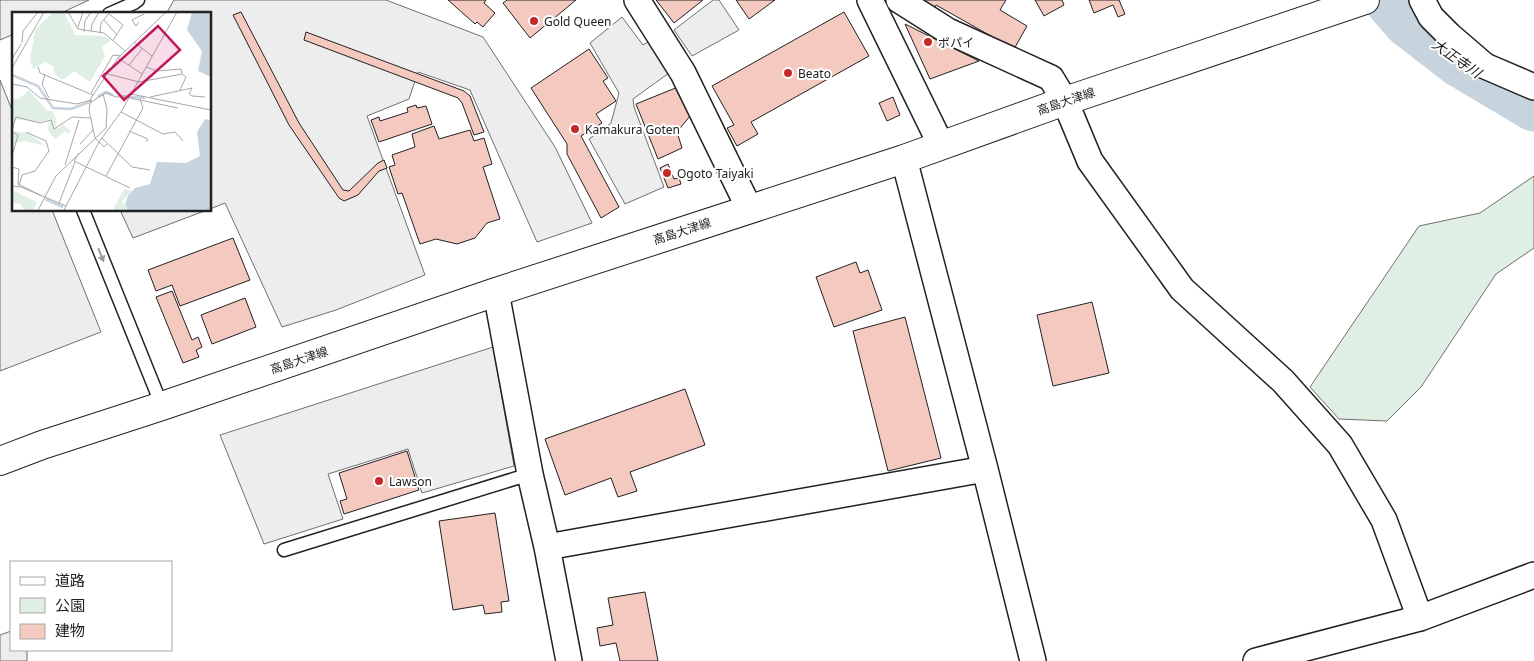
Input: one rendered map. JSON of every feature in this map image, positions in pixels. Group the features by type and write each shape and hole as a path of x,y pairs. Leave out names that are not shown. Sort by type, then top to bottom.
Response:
{"main road":[{"name":"高島大津線","path":"1,459 496,292 904,159 1352,2"}],"street":[{"path":"637,0 683,73 749,208"},
{"path":"870,0 941,145"},
{"path":"899,0 948,31 1051,78 1065,102 1090,161 1182,289 1283,381 1340,445 1384,520 1420,618"},
{"path":"1422,0 1431,17 1485,66 1534,87"},
{"path":"904,159 985,468 1033,661"},
{"path":"496,292 530,474 547,547 569,661"},
{"path":"547,547 985,468"},
{"path":"1256,661 1420,618 1534,575"}],"lane":[{"path":"114,12 134,4 138,0"},
{"path":"83,211 162,406"},
{"path":"284,550 530,474"}],"green space":[{"path":"1534,176 1534,248 1496,274 1421,387 1387,421 1339,419 1310,387 1419,226 1480,213"}],"shaded area":[{"path":"0,0 89,0 63,12 12,12 12,35 0,40"},
{"path":"174,0 386,0 483,37 555,147 592,223 537,242 470,90 418,72 409,99 367,116 425,275 336,310 282,327 225,203 211,209 211,12 167,12"},
{"path":"713,0 719,0 739,30 692,56 674,30"},
{"path":"622,17 643,45 648,42 669,73 633,99 634,107 664,187 625,204 589,139 611,123 619,93 590,43"},
{"path":"0,80 12,110 12,211 52,211 101,332 0,371"},
{"path":"120,211 204,211 133,238"},
{"path":"493,347 514,466 422,493 408,449 328,474 343,519 264,544 220,435"},
{"path":"10,631 10,651 27,651 27,661 0,661 0,635"}],"building":[{"path":"448,0 486,0 484,3 495,13 483,27 477,22 475,24"},
{"name":"Gold Queen","path":"507,0 576,0 530,38 503,3"},
{"path":"656,0 703,0 674,23"},
{"path":"736,0 775,0 749,19"},
{"path":"921,0 1006,0 1000,10 1027,26 1014,49 936,5 933,11"},
{"path":"1035,0 1062,0 1064,5 1044,16"},
{"path":"1089,0 1119,0 1125,14 1118,17 1113,5 1094,13"},
{"path":"241,12 299,123 343,190 349,191 378,163 384,160 387,168 379,171 358,195 344,201 339,198 289,125 233,15"},
{"path":"844,12 869,56 751,122 758,134 737,146 727,128 734,125 712,86"},
{"name":"ポパイ","path":"905,24 979,61 930,79"},
{"path":"306,32 464,91 470,96 484,132 474,135 462,103 458,98 304,40"},
{"name":"Kamakura Goten","path":"589,49 608,78 603,81 616,101 596,114 602,123 581,136 619,207 601,218 567,154 567,144 531,88"},
{"path":"678,87 690,116 677,132 682,148 658,159 636,104"},
{"path":"893,97 900,115 887,121 879,103"},
{"path":"416,105 417,108 426,106 432,124 379,142 371,120 379,117 380,121 408,112 407,108"},
{"path":"434,126 439,139 470,130 474,141 484,138 492,164 483,167 500,219 487,223 475,238 457,244 436,239 420,244 402,193 398,194 389,167 395,165 392,155 415,147 412,134"},
{"name":"Ogoto Taiyaki","path":"668,164 674,179 679,178 681,184 668,188 660,168"},
{"path":"233,238 250,280 180,306 172,285 156,291 148,270"},
{"path":"856,262 860,273 868,270 882,310 834,327 816,277"},
{"path":"172,291 192,340 198,337 202,347 196,350 199,357 183,363 156,297"},
{"path":"245,298 256,327 212,344 201,315"},
{"path":"1092,302 1109,373 1053,386 1037,315"},
{"path":"905,317 941,458 888,471 853,331"},
{"path":"685,389 705,445 630,472 637,491 618,497 611,478 565,495 545,439"},
{"name":"Lawson","path":"407,451 419,490 344,514 340,501 347,499 339,473"},
{"path":"495,513 509,601 501,602 502,612 485,614 483,605 453,610 439,521"},
{"path":"645,592 658,661 620,661 616,643 600,646 597,628 613,625 608,598"}],"waterway":[{"name":"大正寺川","path":"1388,0 1407,22 1460,63 1534,107"}],"place":[{"name":"Gold Queen","path":"534,21"},
{"name":"ポパイ","path":"928,42"},
{"name":"Beato","path":"788,73"},
{"name":"Kamakura Goten","path":"575,129"},
{"name":"Ogoto Taiyaki","path":"667,173"},
{"name":"Lawson","path":"379,481"}]}
